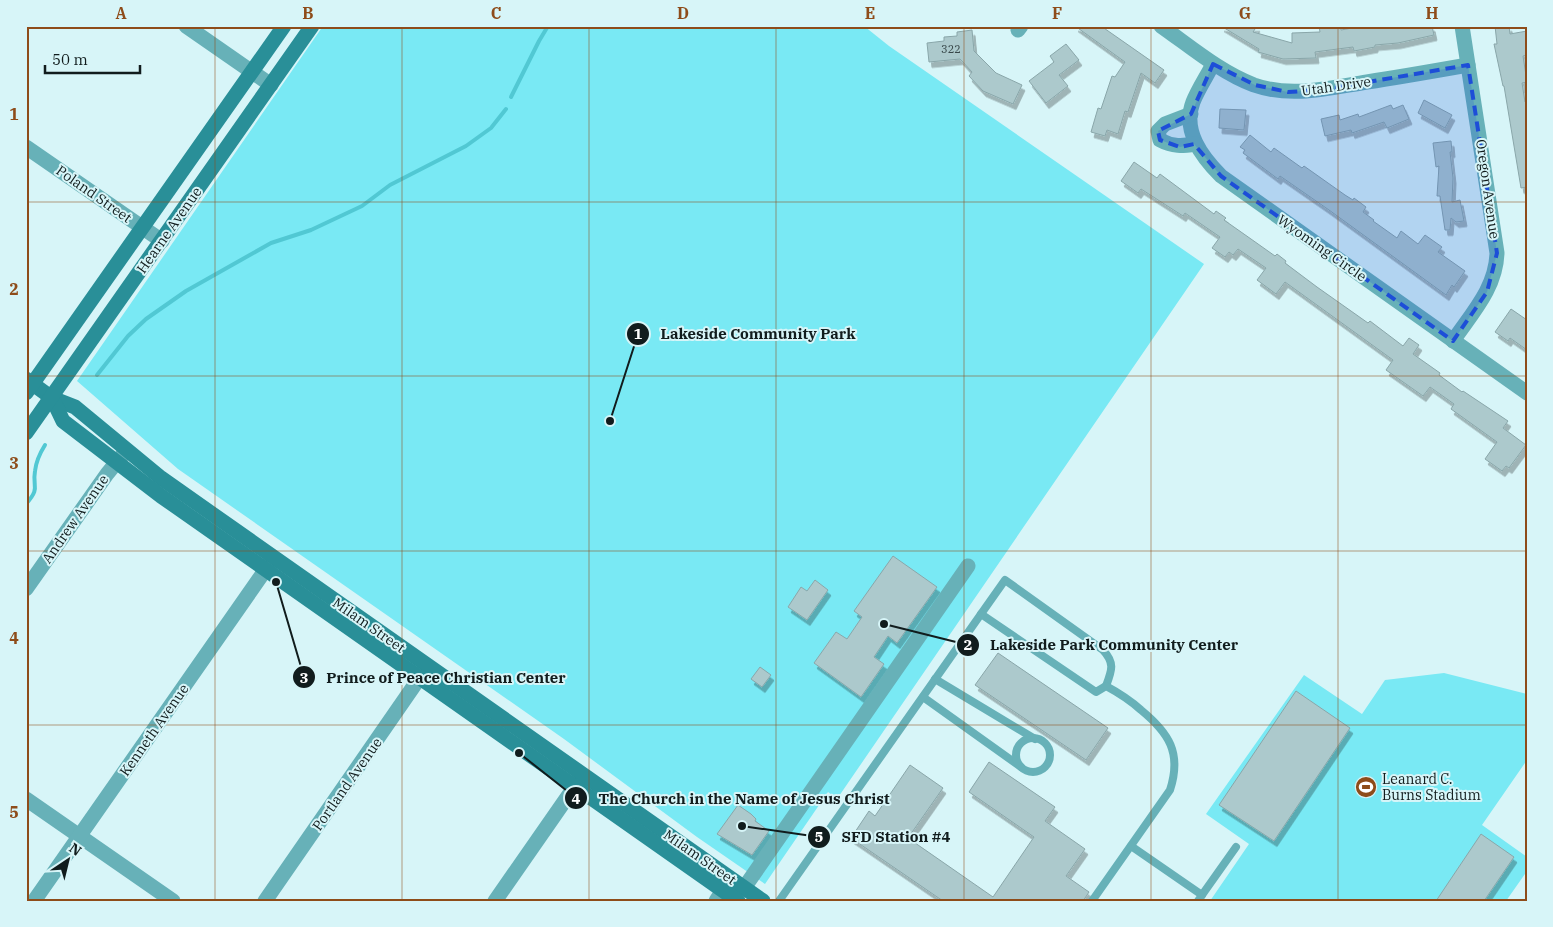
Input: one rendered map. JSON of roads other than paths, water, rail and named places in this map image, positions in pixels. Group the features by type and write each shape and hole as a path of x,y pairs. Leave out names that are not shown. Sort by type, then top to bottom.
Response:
{"street":[{"name":"Hearne Avenue","path":"28,385 142,228 284,26"},
{"name":"Hearne Avenue","path":"26,434 312,26"},
{"name":"Utah Drive","path":"1161,26 1213,64 1233,76 1255,85 1288,92 1321,90 1468,65"},
{"name":"Oregon Avenue","path":"1453,341 1487,292 1492,283 1497,263 1462,26"},
{"path":"191,28 270,85"},
{"name":"Wyoming Circle","path":"1213,64 1192,104 1190,121 1196,144 1206,161 1220,176 1527,393"},
{"path":"1191,114 1165,124 1158,131 1160,140 1168,145 1180,147 1196,144"},
{"name":"Poland Street","path":"26,147 162,241"},
{"name":"Milam Street","path":"28,385 52,398 76,407 126,450 270,564"},
{"name":"Milam Street","path":"52,398 63,421 116,462 270,564 579,781 724,890 763,901"},
{"name":"Andrew Avenue","path":"26,589 126,450"},
{"name":"Kenneth Avenue","path":"34,901 270,564"},
{"path":"741,894 968,566"},
{"name":"Portland Avenue","path":"265,901 424,672"},
{"path":"495,901 579,781"},
{"path":"26,799 173,901"}],"lane":[{"path":"779,901 935,680 981,614 1005,580 1103,650 1110,658 1112,671 1106,686 1096,692 981,614"},
{"path":"935,680 1035,739"},
{"path":"1092,901 1170,790 1174,778 1172,747 1158,724 1123,694 1106,686"},
{"path":"923,696 1021,767 1026,770 1036,772 1045,768 1048,763 1049,748 1041,740 1024,741 1017,750 1018,762 1021,767"},
{"path":"1131,846 1200,898 1236,847"}],"waterway":[{"path":"511,97 548,26"},
{"path":"97,375 128,336 146,319 186,291 271,243 311,230 362,206 390,185 466,146 491,128 506,109"},
{"path":"26,504 35,491 34,477 38,458 45,445"}],"place":[{"name":"Lakeside Community Park","path":"610,421"},
{"name":"Prince of Peace Christian Center","path":"276,582"},
{"name":"Lakeside Park Community Center","path":"884,624"},
{"name":"The Church in the Name of Jesus Christ","path":"519,753"},
{"name":"Leanard C. Burns Stadium","path":"1366,787"},
{"name":"SFD Station #4","path":"742,826"}]}
